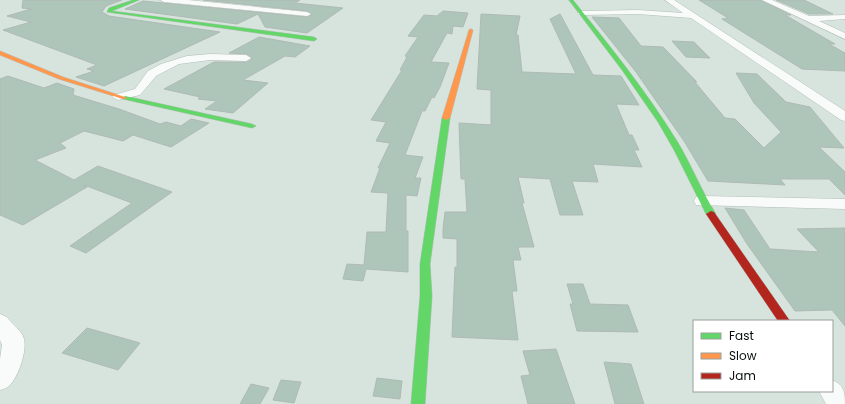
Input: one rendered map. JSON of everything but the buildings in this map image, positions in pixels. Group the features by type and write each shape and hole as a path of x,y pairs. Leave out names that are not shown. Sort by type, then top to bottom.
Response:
{"street":[{"path":"137,0 111,9 109,12 314,39"},
{"path":"164,0 307,14"},
{"path":"571,0 630,76 674,142 702,200 783,320"},
{"path":"669,0 845,117"},
{"path":"766,0 845,36"},
{"path":"580,13 638,12 692,16"},
{"path":"807,19 845,17"},
{"path":"418,404 426,296 425,264 447,111 471,30"},
{"path":"0,53 61,78 118,97 252,126"},
{"path":"118,97 128,96 140,89 152,73 170,63 205,56 246,58"},
{"path":"702,200 845,204"},
{"path":"0,323 3,329 14,339 13,359 0,379"},
{"path":"832,392 840,404"}],"traffic: fast":[{"path":"137,0 111,9 109,12 314,39"},
{"path":"571,0 624,69 661,122 683,159 711,214"},
{"path":"125,98 252,126"},
{"path":"418,404 426,296 425,264 446,118"}],"traffic: slow":[{"path":"446,118 471,30"},
{"path":"0,53 61,78 125,98"}],"traffic: jam":[{"path":"711,214 783,320"}]}
